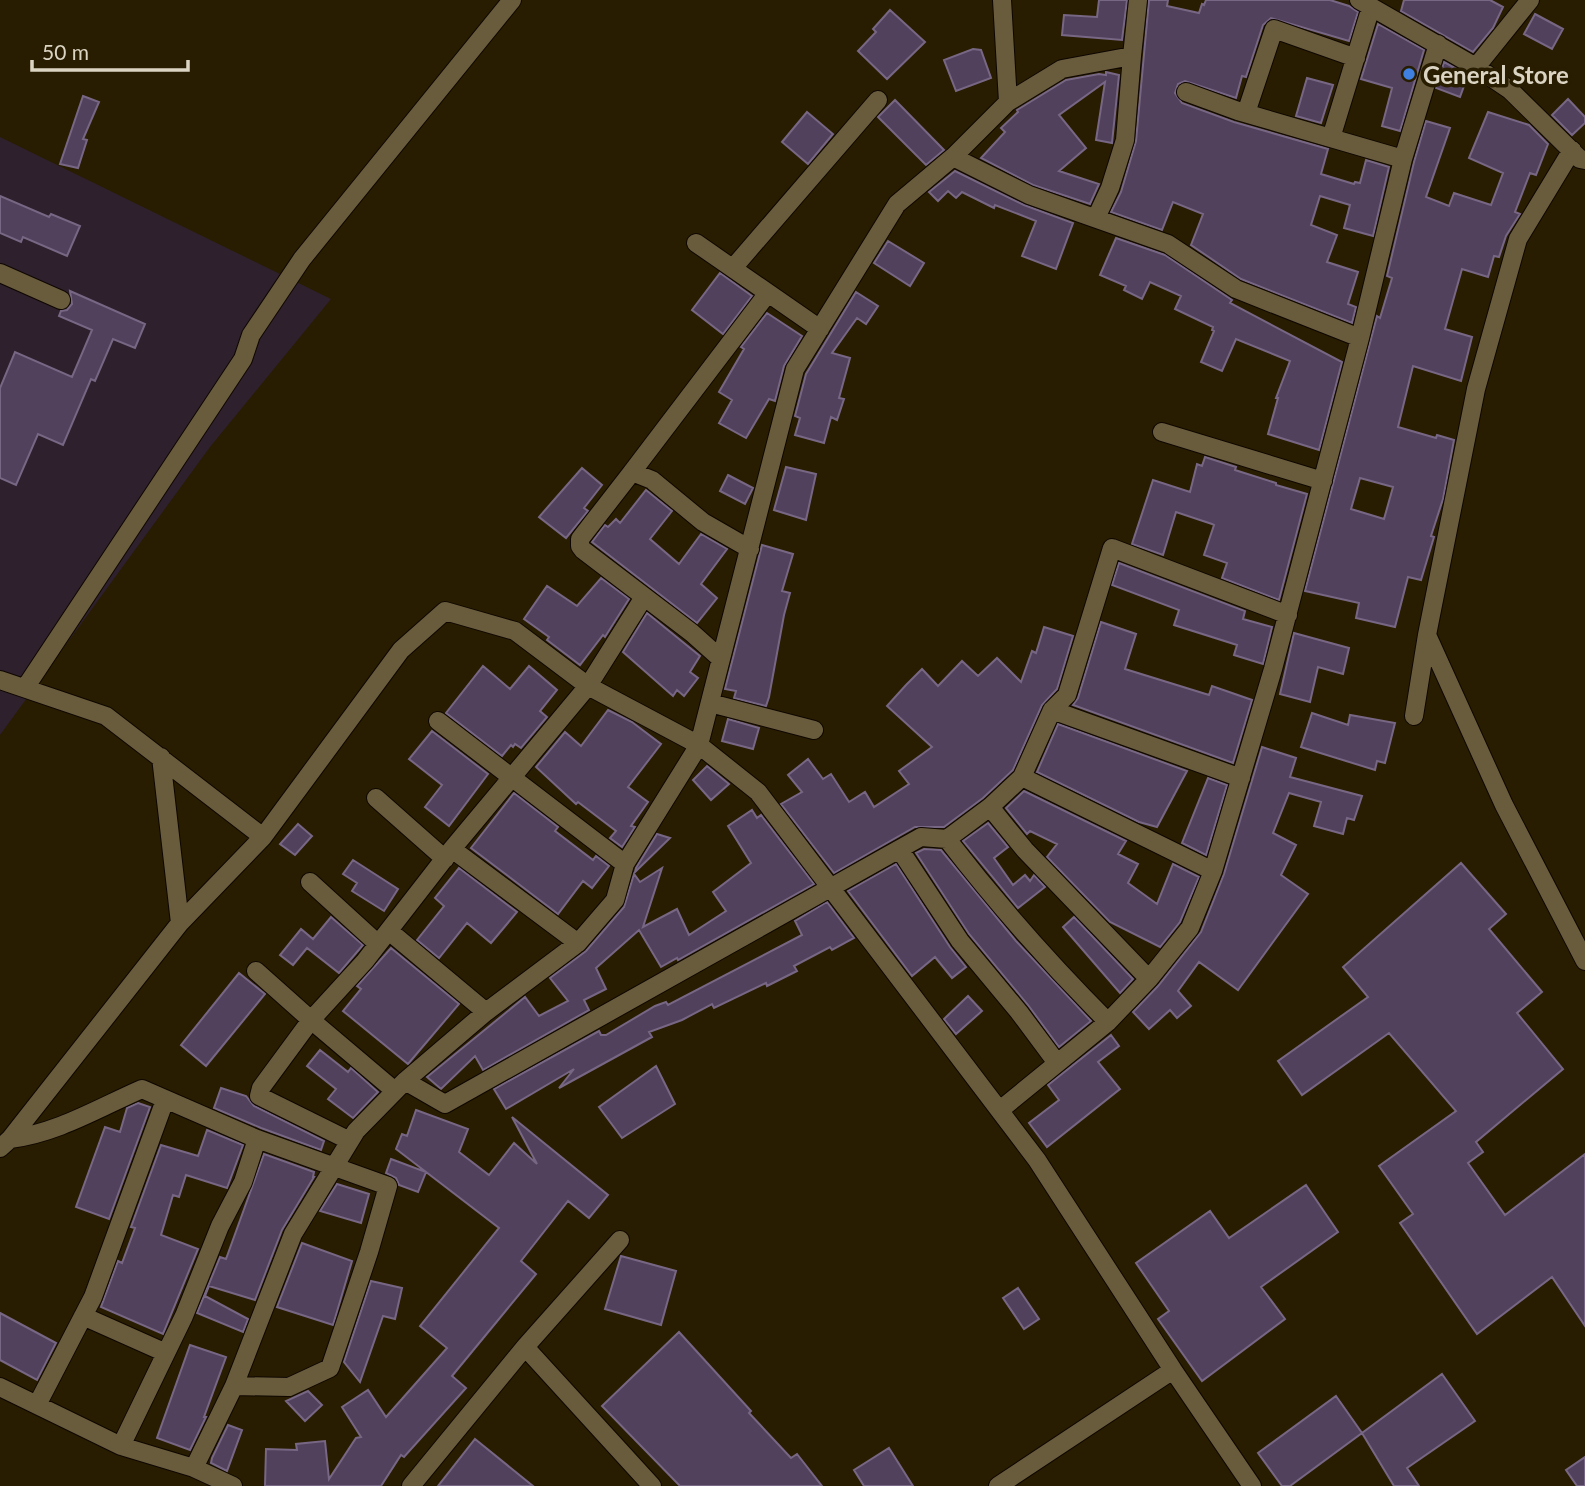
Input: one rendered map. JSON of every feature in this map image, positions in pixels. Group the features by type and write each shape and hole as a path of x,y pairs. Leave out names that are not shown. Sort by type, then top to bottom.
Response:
{"street":[{"path":"25,688 243,359 251,335 302,259 512,0"},
{"path":"1002,0 1008,102"},
{"path":"1096,218 1110,188 1125,140 1138,0"},
{"path":"1476,67 1530,0"},
{"path":"1331,138 1356,58 1365,4 1438,44 1510,90 1578,155 1518,239 1476,389 1427,635 1414,716"},
{"path":"1246,113 1274,29 1356,58"},
{"path":"1000,1111 1108,1022 1149,979 1190,928 1213,872 1288,615 1403,159 1438,44"},
{"path":"194,1468 234,1386 293,1234 350,1141 400,1086 486,1012 578,943 615,900 625,864 699,746 795,369 897,204 953,157 1008,102 1062,69 1132,56"},
{"path":"1186,92 1246,113 1403,159"},
{"path":"733,268 878,100"},
{"path":"953,157 1029,195 1168,244 1237,289 1360,338"},
{"path":"696,243 820,329"},
{"path":"0,273 61,300"},
{"path":"721,659 580,546 580,539 768,293"},
{"path":"1162,432 1323,481"},
{"path":"632,472 652,480 703,522 750,549"},
{"path":"256,971 311,1020 400,1086 445,1104 833,889 921,837 947,839 990,807 1022,778 1052,710 1067,695 1112,548 1288,615"},
{"path":"350,1141 259,1097 266,1079 311,1020 384,938 449,854 588,686 645,597"},
{"path":"5,1144 180,923 263,837 401,650 444,611 516,631 588,686 699,746 758,792 1037,1160 1252,1486"},
{"path":"1427,635 1504,805 1585,961"},
{"path":"0,680 106,716 263,837"},
{"path":"710,703 814,730"},
{"path":"1052,710 1241,778"},
{"path":"438,721 625,864"},
{"path":"161,757 180,923"},
{"path":"1022,778 1213,872"},
{"path":"376,798 449,854 578,943"},
{"path":"990,807 1025,850 1149,979"},
{"path":"947,839 991,897 1049,963 1108,1022"},
{"path":"900,850 960,942 1019,1012 1057,1063"},
{"path":"310,882 486,1012"},
{"path":"5,1144 64,1126 142,1089 257,1139 388,1186 330,1368 289,1387 234,1386"},
{"path":"37,1405 93,1297 165,1100"},
{"path":"121,1446 184,1316 220,1226 243,1182 257,1139"},
{"path":"411,1486 525,1347 620,1240"},
{"path":"83,1317 166,1353"},
{"path":"525,1347 652,1486"},
{"path":"998,1486 1173,1370"},
{"path":"0,1387 121,1446 194,1468 233,1486"}],"shaded area":[{"path":"0,137 331,299 210,447 0,735"}],"building":[{"path":"1099,0 1127,0 1122,40 1062,35 1064,15 1097,17"},
{"path":"1149,0 1168,0 1167,6 1199,13 1206,0 1330,0 1358,12 1349,41 1271,18 1263,25 1236,98 1185,81 1178,84 1175,93 1182,103 1234,122 1328,149 1321,174 1354,184 1360,183 1366,160 1389,167 1373,236 1344,228 1350,205 1320,196 1311,225 1337,235 1327,262 1358,272 1348,304 1356,307 1352,323 1241,279 1191,245 1203,214 1173,202 1162,230 1111,212 1121,192 1136,141"},
{"path":"1404,0 1490,0 1503,7 1493,28 1473,52 1401,11"},
{"path":"890,10 925,42 887,79 858,51 876,32 873,29"},
{"path":"1535,14 1563,29 1552,49 1524,34"},
{"path":"1378,24 1424,50 1400,131 1382,126 1392,88 1361,79"},
{"path":"973,49 981,50 991,78 956,91 944,60"},
{"path":"1444,62 1468,75 1460,97 1436,88"},
{"path":"1106,72 1119,75 1112,143 1096,140 1105,82 1059,115 1086,148 1059,171 1099,184 1090,204 1033,185 981,158 1005,132 1001,128 1017,110 1066,80 1106,75"},
{"path":"1307,78 1333,85 1321,123 1296,116"},
{"path":"83,96 99,102 83,139 87,140 78,168 60,164"},
{"path":"1568,99 1585,117 1585,123 1572,135 1552,115"},
{"path":"895,100 944,150 926,165 878,117"},
{"path":"807,112 833,134 808,164 782,142"},
{"path":"1488,112 1529,125 1548,144 1536,175 1530,173 1515,212 1520,214 1506,236 1499,257 1494,256 1488,277 1462,269 1445,329 1472,337 1461,381 1413,366 1398,427 1436,438 1437,435 1454,440 1443,499 1421,580 1408,577 1395,627 1356,618 1359,603 1305,591 1377,316 1380,318 1392,278 1387,276 1426,121 1450,128 1426,197 1449,206 1454,193 1491,205 1503,173 1469,158","holes":["1360,478 1393,487 1384,519 1351,509"]},
{"path":"955,171 1024,205 1073,223 1056,269 1022,256 1036,221 995,205 994,208 962,192 956,198 948,191 938,201 929,192"},
{"path":"0,196 49,217 51,214 80,226 67,256 23,237 21,242 0,233"},
{"path":"1116,238 1165,255 1232,300 1230,303 1342,362 1319,450 1268,434 1276,398 1290,361 1236,339 1222,371 1201,362 1214,331 1213,327 1175,309 1181,296 1150,282 1142,299 1124,290 1126,286 1100,275"},
{"path":"888,241 924,263 910,286 874,263"},
{"path":"720,273 752,296 723,334 692,310"},
{"path":"70,291 145,324 135,348 113,339 95,381 91,379 63,445 38,434 16,485 0,478 0,388 15,352 72,377 92,330 59,316 61,311 67,310 72,304"},
{"path":"856,292 878,306 866,324 857,318 832,353 850,358 839,398 844,399 837,420 831,417 824,443 795,435 800,418 795,416 806,374"},
{"path":"767,313 802,336 784,366 775,401 769,399 746,438 719,423 732,400 719,392 744,349 741,347"},
{"path":"1205,457 1276,485 1307,494 1279,600 1222,578 1227,563 1204,555 1214,525 1212,524 1176,512 1163,555 1132,544 1153,480 1190,492 1197,464 1202,466"},
{"path":"786,467 816,474 806,520 774,510"},
{"path":"582,468 602,485 584,508 588,511 566,538 539,517"},
{"path":"728,475 753,488 745,504 720,491"},
{"path":"646,490 672,511 650,539 679,564 701,534 727,549 701,584 717,598 697,623 592,542 605,525 608,527 616,519 620,523"},
{"path":"762,545 793,554 782,591 790,593 766,706 734,698 736,691 725,689"},
{"path":"1119,563 1245,611 1243,619 1272,627 1263,664 1234,655 1237,645 1174,625 1179,610 1112,585"},
{"path":"601,578 629,599 605,637 603,635 580,665 524,619 547,586 577,606"},
{"path":"647,613 700,656 690,672 698,678 684,696 677,690 673,696 623,652"},
{"path":"1101,622 1136,634 1125,669 1209,695 1212,686 1252,700 1233,763 1073,705 1078,698"},
{"path":"1044,627 1073,636 1057,689 1042,705 1013,770 983,798 944,827 915,827 834,873 781,804 802,792 788,775 808,759 823,779 831,774 849,802 865,792 874,807 909,784 899,771 932,747 887,706 906,685 922,669 938,686 962,661 978,676 997,658 1021,682 1032,651 1036,653"},
{"path":"1294,633 1349,648 1343,674 1318,667 1310,702 1280,694"},
{"path":"483,666 510,689 529,666 557,690 540,711 547,717 521,748 515,744 513,747 511,745 502,756 446,713"},
{"path":"608,710 632,722 661,744 628,787 648,802 631,826 635,827 622,847 610,838 616,831 578,802 576,804 536,767 565,732 581,746"},
{"path":"1312,713 1348,725 1350,715 1395,723 1385,763 1377,761 1375,770 1301,747"},
{"path":"728,719 759,728 753,749 722,741"},
{"path":"1058,724 1187,771 1157,827 1139,822 1037,772"},
{"path":"432,731 488,774 449,826 425,807 442,785 409,759"},
{"path":"1262,747 1296,758 1290,777 1362,796 1354,820 1347,818 1343,834 1314,826 1321,802 1289,793 1273,833 1296,845 1281,875 1308,894 1238,990 1199,962 1178,991 1191,1006 1177,1018 1170,1010 1149,1029 1133,1012 1158,986 1201,932 1224,874"},
{"path":"707,766 729,784 711,800 693,780"},
{"path":"1208,778 1227,785 1206,855 1182,843"},
{"path":"1024,791 1126,841 1118,854 1138,864 1128,883 1157,904 1173,864 1199,877 1180,922 1160,947 1110,922 1047,857 1057,844 1030,831 1027,834 1006,808"},
{"path":"514,793 558,827 555,831 593,860 596,856 609,866 592,888 583,881 558,914 471,848"},
{"path":"752,810 757,818 761,815 814,884 661,967 639,930 596,968 606,989 584,1000 589,1010 483,1070 475,1056 441,1089 427,1077 525,997 539,1016 568,1001 550,978 586,951 624,907 634,874 640,882 662,868 643,927 677,909 689,935 726,911 713,892 751,863 728,826"},
{"path":"988,823 1008,847 994,858 1013,885 1025,875 1030,881 1034,875 1045,887 1018,908 963,841"},
{"path":"298,824 312,836 295,855 280,844"},
{"path":"657,834 670,838 635,872 636,868"},
{"path":"924,849 941,850 1016,941 1091,1021 1059,1047 969,934 916,853"},
{"path":"353,860 398,889 384,911 352,891 357,883 343,874"},
{"path":"1461,863 1506,914 1489,929 1542,992 1517,1013 1563,1069 1476,1142 1483,1152 1468,1163 1505,1215 1585,1154 1585,1326 1552,1277 1477,1334 1400,1223 1413,1214 1379,1166 1456,1111 1389,1033 1302,1095 1278,1061 1368,997 1343,967"},
{"path":"896,864 966,967 952,978 935,957 912,976 848,891"},
{"path":"459,868 517,912 491,943 467,923 439,958 417,940 444,906 435,898"},
{"path":"827,902 854,938 794,966 797,971 767,986 766,983 714,1008 712,1004 682,1020 649,1032 652,1037 559,1088 574,1069 506,1109 494,1089 599,1031 601,1035 606,1035 655,1006 666,1002 668,1005 802,935 795,921"},
{"path":"331,917 363,945 339,973 307,948 293,965 280,955 301,929 313,939"},
{"path":"1074,917 1133,979 1120,993 1063,927"},
{"path":"391,948 459,1004 408,1064 343,1011 361,989 357,986"},
{"path":"239,973 265,994 206,1066 181,1045"},
{"path":"968,996 982,1011 956,1034 944,1019"},
{"path":"1111,1035 1119,1046 1098,1062 1120,1089 1047,1147 1029,1123 1059,1100 1048,1085"},
{"path":"320,1050 348,1072 351,1068 378,1092 353,1118 328,1099 336,1089 307,1066"},
{"path":"656,1066 675,1104 622,1138 599,1107"},
{"path":"221,1088 246,1096 254,1106 324,1141 321,1150 214,1108"},
{"path":"138,1103 150,1107 109,1219 76,1207 105,1127 120,1132 127,1108"},
{"path":"416,1110 468,1129 459,1152 489,1175 514,1143 537,1164 512,1117 608,1195 589,1218 568,1201 521,1261 536,1274 452,1376 466,1388 404,1457 401,1455 381,1486 265,1486 266,1449 297,1450 296,1444 325,1441 329,1479 356,1438 361,1437 342,1407 368,1390 386,1417 447,1348 420,1326 499,1228 396,1149 402,1134 407,1136"},
{"path":"207,1130 243,1145 227,1188 186,1175 179,1197 173,1195 161,1235 198,1249 163,1334 101,1307 118,1261 122,1263 135,1228 131,1227 161,1145 198,1156"},
{"path":"264,1154 314,1172 314,1177 282,1230 255,1300 209,1286 205,1296 248,1319 243,1332 197,1313 220,1257 226,1259"},
{"path":"391,1159 426,1172 418,1192 399,1185 396,1178 386,1173"},
{"path":"337,1184 369,1194 361,1223 320,1211"},
{"path":"1306,1185 1338,1232 1261,1287 1285,1319 1202,1381 1158,1319 1169,1311 1136,1263 1210,1211 1229,1238"},
{"path":"302,1243 352,1261 333,1325 277,1307"},
{"path":"621,1256 676,1271 661,1325 605,1309"},
{"path":"371,1281 402,1288 395,1319 383,1316 360,1382 344,1362"},
{"path":"1018,1288 1039,1319 1024,1329 1003,1298"},
{"path":"0,1313 56,1343 37,1380 0,1360"},
{"path":"679,1332 751,1411 749,1413 791,1458 797,1454 822,1486 680,1486 602,1406"},
{"path":"190,1345 226,1357 206,1417 190,1450 157,1438"},
{"path":"1442,1374 1475,1421 1407,1468 1419,1486 1394,1486 1362,1433"},
{"path":"308,1391 322,1405 305,1421 286,1401"},
{"path":"1336,1396 1362,1433 1290,1486 1282,1486 1258,1453"},
{"path":"228,1425 242,1430 227,1471 211,1463"},
{"path":"475,1439 533,1486 438,1486"},
{"path":"889,1448 913,1486 864,1486 854,1470"},
{"path":"1585,1457 1585,1486 1577,1486 1566,1470"}],"place":[{"name":"General Store","path":"1409,74"}]}
